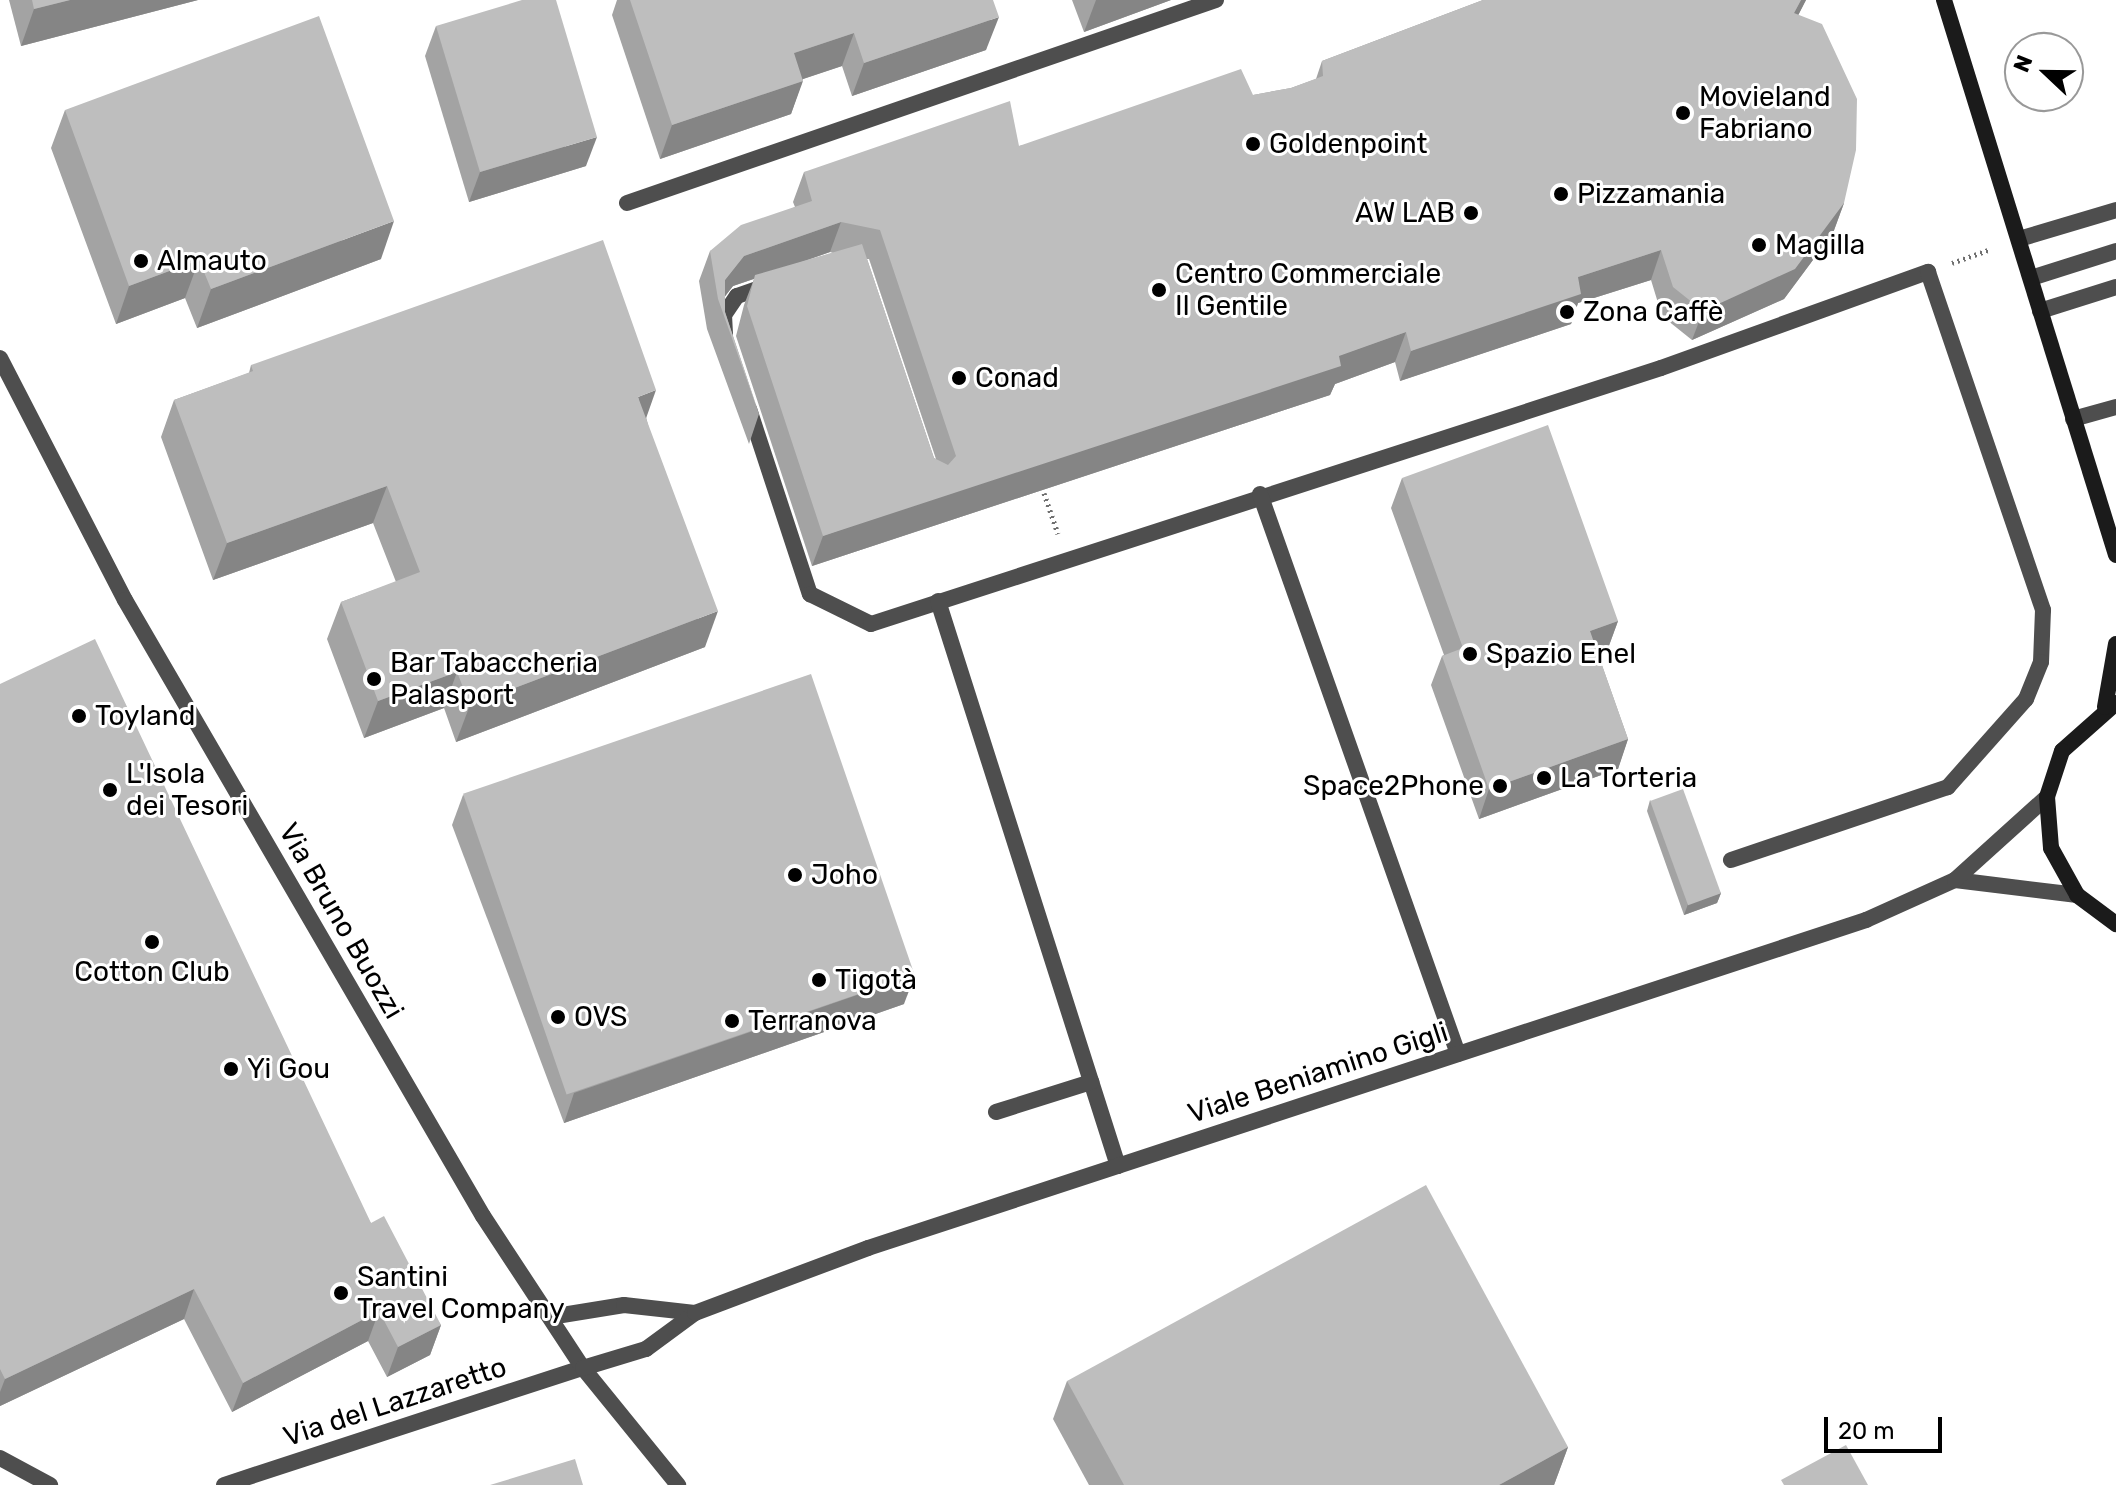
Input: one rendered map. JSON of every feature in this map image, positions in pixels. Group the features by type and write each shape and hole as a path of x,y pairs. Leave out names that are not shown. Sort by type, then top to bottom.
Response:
{"main road":[{"path":"1944,0 2116,555"},
{"path":"2116,644 2111,705 2062,751 2047,797 2051,848 2077,895 2116,924"}],"street":[{"path":"627,203 1216,0"},
{"path":"2019,239 2116,210"},
{"path":"2031,278 2116,251"},
{"path":"740,383 810,594 871,624 1260,494 1661,368 1928,272 2043,610 2041,662 2026,699 1948,787 1731,860"},
{"path":"730,353 724,315 737,296 791,277"},
{"path":"2040,311 2116,287"},
{"name":"Via Bruno Buozzi","path":"0,358 125,600 483,1216 583,1368 678,1485"},
{"path":"2073,419 2116,407"},
{"path":"1260,494 1458,1054"},
{"path":"938,601 1118,1166"},
{"name":"Viale Beniamino Gigli","path":"583,1368 646,1349 695,1313 1118,1166 1866,920 1955,880 2047,797"},
{"path":"1955,880 2077,895"},
{"path":"996,1112 1091,1082"},
{"name":"Viale Beniamino Gigli","path":"550,1317 624,1305 695,1313"},
{"name":"Via del Lazzaretto","path":"224,1485 583,1368"},
{"path":"0,1458 50,1485"}],"path":[{"path":"1928,272 2019,239"},
{"path":"1044,493 1067,558"}],"building":[{"path":"32,0 70,0 34,9"},
{"path":"522,0 556,0 597,137 480,172 436,26"},
{"path":"630,0 993,0 999,17 864,63 854,33 794,53 803,81 672,125"},
{"name":"Centro Commerciale Il Gentile","path":"1483,0 1801,0 1794,13 1822,24 1857,99 1856,150 1844,203 1795,269 1703,311 1673,287 1661,250 1578,277 1581,294 1411,351 1406,332 1339,356 1341,366 823,536 747,306 755,275 862,244 934,458 948,465 956,456 880,230 841,222 744,256 725,280 725,312 759,414 718,299 710,251 741,225 812,201 804,172 1010,101 1019,146 1241,69 1253,95 1291,88 1323,76 1322,61"},
{"path":"319,16 394,221 211,289 199,260 129,286 65,110"},
{"path":"603,240 656,390 638,397 718,611 470,705 457,672 378,701 341,602 420,572 387,486 227,543 174,400 253,371 251,365"},
{"path":"1548,425 1618,621 1590,631 1628,739 1489,789 1442,656 1463,648 1402,478"},
{"path":"95,639 371,1223 384,1216 441,1325 398,1347 379,1311 243,1383 194,1289 5,1379 0,1369 0,684"},
{"path":"811,674 915,975 567,1094 463,794"},
{"path":"1683,789 1721,893 1688,905 1650,801"},
{"path":"1426,1185 1568,1447 1499,1485 1124,1485 1067,1381"},
{"path":"1846,1445 1868,1485 1784,1485 1781,1480"},
{"path":"575,1459 583,1485 490,1485"}],"place":[{"name":"Movieland Fabriano","path":"1683,113"},
{"name":"Goldenpoint","path":"1253,144"},
{"name":"Pizzamania","path":"1561,194"},
{"name":"AW LAB","path":"1471,213"},
{"name":"Magilla","path":"1759,245"},
{"name":"Almauto","path":"141,261"},
{"name":"Centro Commerciale Il Gentile","path":"1159,290"},
{"name":"Zona Caffè","path":"1567,312"},
{"name":"Conad","path":"959,378"},
{"name":"Spazio Enel","path":"1470,654"},
{"name":"Bar Tabaccheria Palasport","path":"374,679"},
{"name":"Toyland","path":"79,716"},
{"name":"La Torteria","path":"1544,778"},
{"name":"Space2Phone","path":"1500,786"},
{"name":"L'Isola dei Tesori","path":"110,790"},
{"name":"Joho","path":"795,875"},
{"name":"Cotton Club","path":"152,942"},
{"name":"Tigotà","path":"819,980"},
{"name":"OVS","path":"558,1017"},
{"name":"Terranova","path":"732,1021"},
{"name":"Yi Gou","path":"231,1069"},
{"name":"Santini Travel Company","path":"341,1293"}]}
